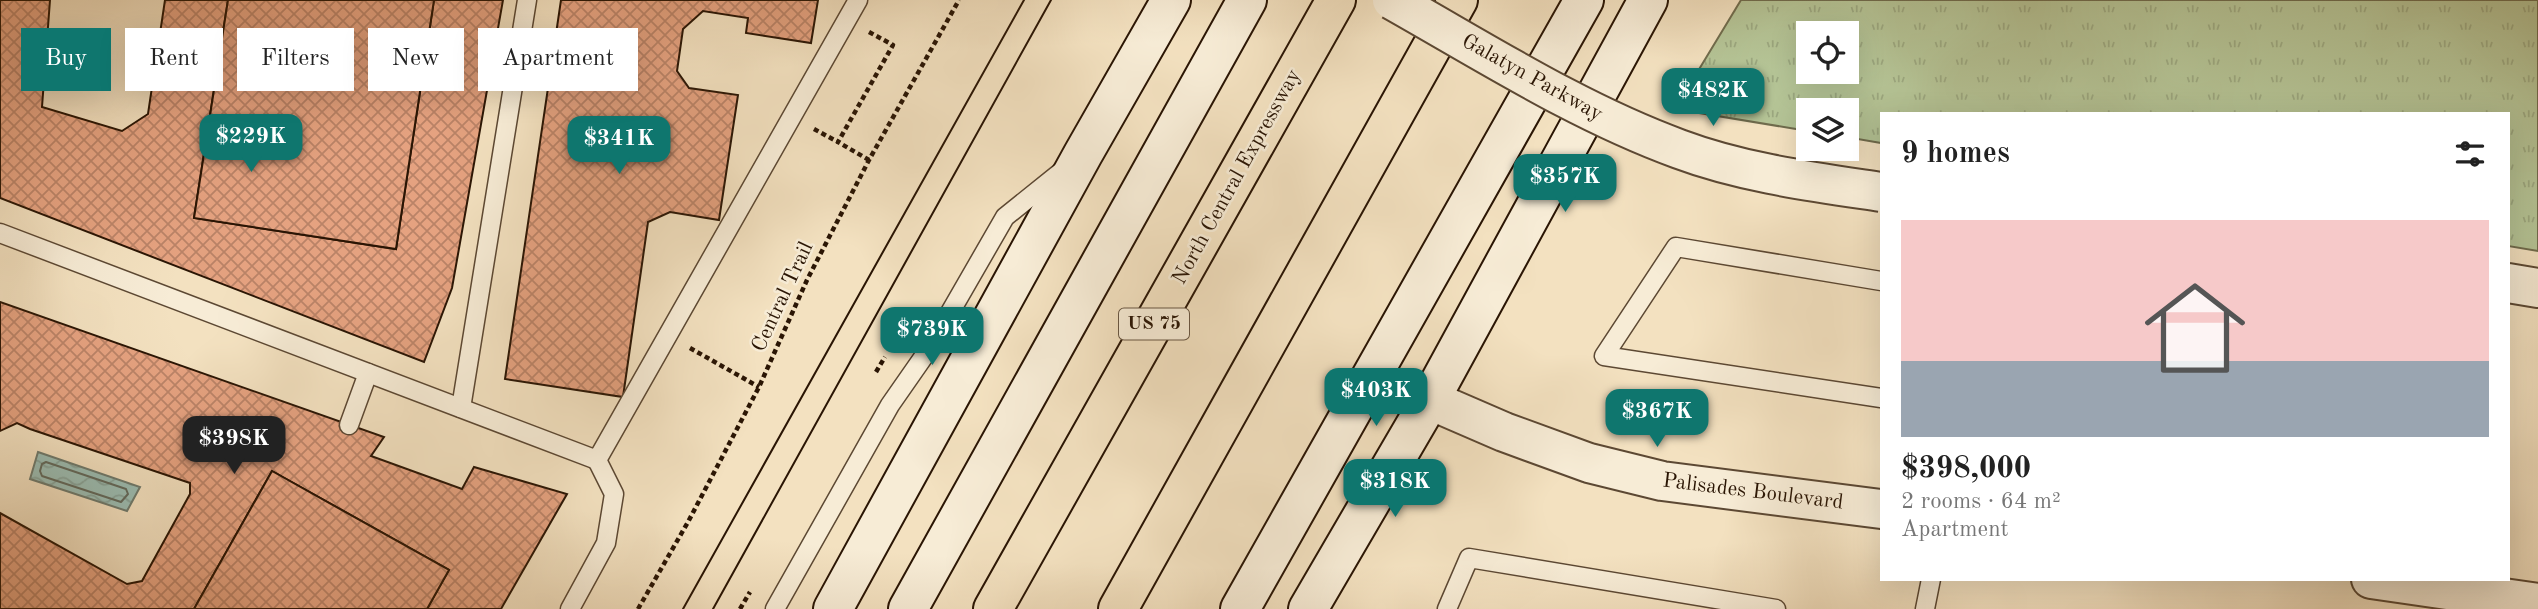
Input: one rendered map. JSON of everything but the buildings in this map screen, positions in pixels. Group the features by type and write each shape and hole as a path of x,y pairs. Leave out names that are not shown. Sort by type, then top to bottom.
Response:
{"highway":[{"name":"North Central Expressway","path":"993,609 1336,0"},
{"path":"1118,609 1458,0"}],"main road":[{"path":"833,609 1083,154 1171,0"},
{"path":"908,609 1247,0"},
{"name":"Galatyn Parkway","path":"1392,0 1610,122 1682,150 1738,166 1807,181 1880,191"},
{"path":"1240,609 1584,0"},
{"path":"1319,606 1648,0"},
{"path":"2510,284 2538,288"},
{"name":"Palisades Boulevard","path":"1430,400 1504,432 1589,463 1662,481 1880,509"},
{"path":"2385,581 2538,603"}],"lane":[{"path":"461,408 527,0"},
{"path":"597,460 858,0"},
{"path":"775,609 890,405 929,349 1005,217 1083,154"},
{"path":"0,233 597,460 614,494 607,542 570,609"},
{"path":"1880,281 1676,247 1604,356 1880,398"},
{"path":"349,425 368,373"},
{"path":"1447,609 1469,558 1776,609"},
{"path":"1926,609 1931,581"}],"path":[{"name":"Central Trail","path":"638,609 688,522 759,387 807,280 869,160 959,0"},
{"path":"838,142 893,46 847,21"},
{"path":"817,131 869,160"},
{"path":"706,357 759,387"}],"green space":[{"path":"1741,0 2538,0 2538,251 2510,246 2510,112 1880,112 1880,143 1859,139 1859,98 1796,98 1796,129 1675,109"}],"water":[{"path":"38,452 140,487 127,511 30,479"}],"tram line":[{"path":"683,609 1024,0"},
{"path":"713,609 1051,0"}]}
